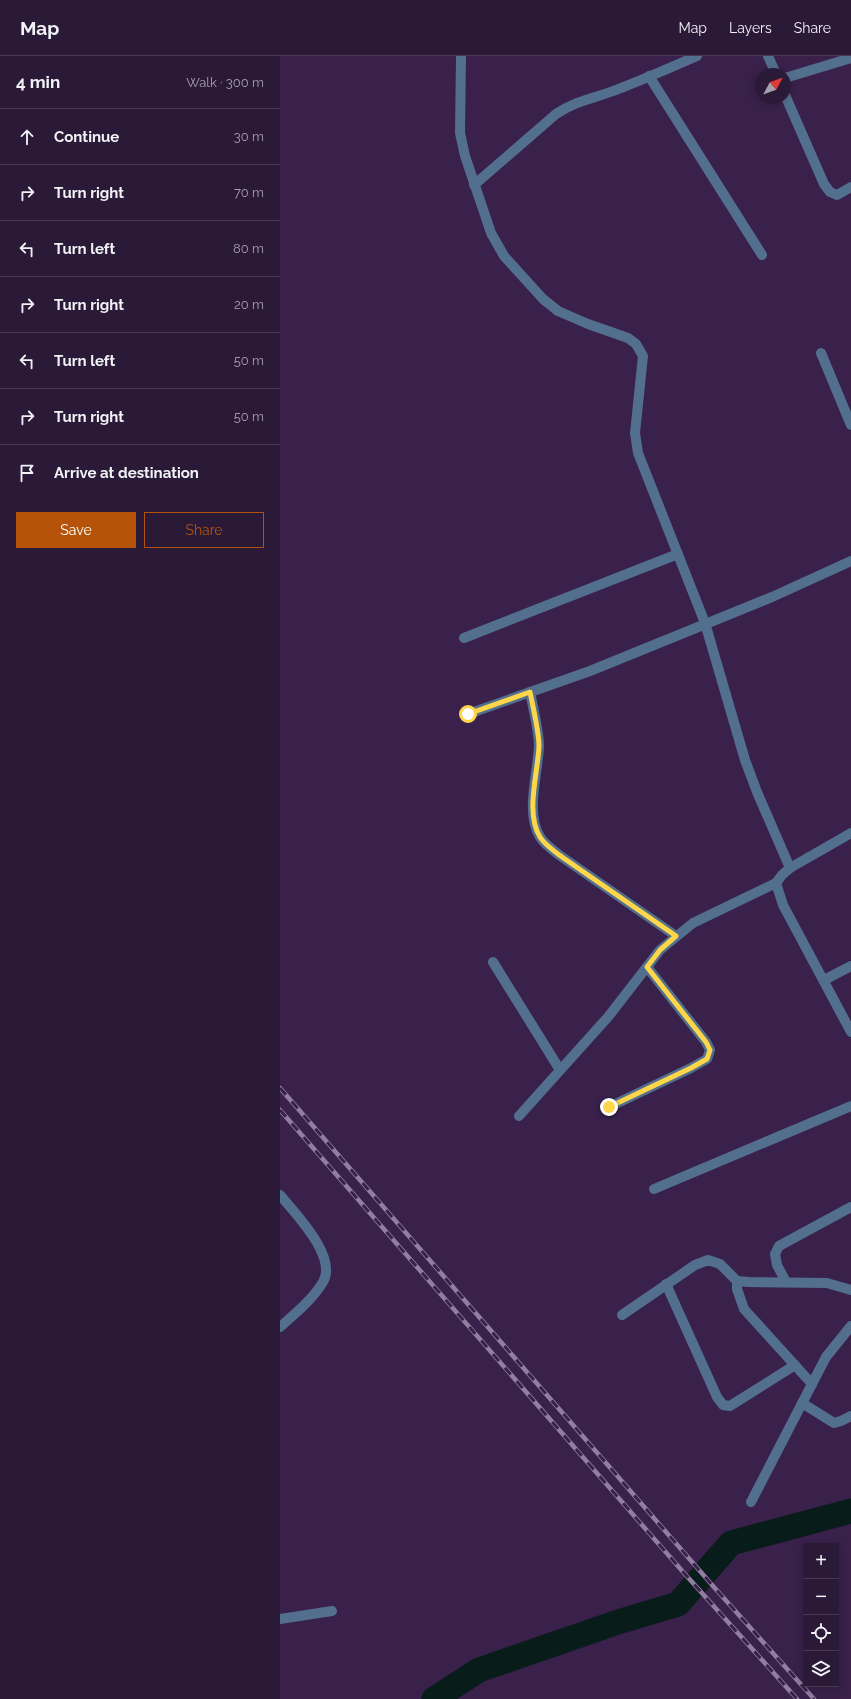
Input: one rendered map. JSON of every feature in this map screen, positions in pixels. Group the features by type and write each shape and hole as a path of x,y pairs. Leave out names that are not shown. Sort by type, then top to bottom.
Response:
{"street":[{"path":"461,56 460,133 465,156 491,233 504,256 543,299 558,311 588,324 628,338 636,344 643,356 635,433 638,453 705,623 745,760 757,792 790,868"},
{"path":"474,185 556,114 569,105 619,89 697,56"},
{"path":"768,56 773,68"},
{"path":"791,76 851,58"},
{"path":"649,76 762,255"},
{"path":"789,104 824,184 830,192 837,195 851,187"},
{"path":"821,353 851,424"},
{"path":"464,638 678,554"},
{"path":"468,714 590,671 772,597 851,561"},
{"path":"530,692 539,744 532,808 534,823 539,836 548,846 562,857 676,936"},
{"path":"519,1116 608,1017 660,950 676,936 693,923 776,883 790,868 851,833"},
{"path":"776,883 783,905 851,1032"},
{"path":"493,962 560,1070"},
{"path":"824,980 851,966"},
{"path":"609,1107 707,1059 710,1050 706,1042 647,967"},
{"path":"654,1189 851,1106"},
{"path":"280,1195 308,1229 320,1247 326,1266 324,1281 309,1299 280,1327"},
{"path":"786,1282 777,1265 775,1254 779,1246 851,1207"},
{"path":"622,1315 695,1265 708,1260 720,1264 737,1281 827,1283 851,1290"},
{"path":"737,1281 737,1289 744,1309 812,1384"},
{"path":"666,1284 717,1397 723,1405 730,1406 795,1366"},
{"path":"751,1502 826,1357 851,1326"},
{"path":"802,1402 834,1423 851,1416"},
{"path":"280,1619 332,1611"}],"waterway":[{"path":"434,1699 479,1670 618,1622 678,1604 731,1543 851,1511"}],"railway":[{"path":"280,1088 713,1586 814,1699"},
{"path":"280,1110 684,1573 797,1699"}],"route":[{"path":"468,714 530,692 539,744 532,808 534,823 539,836 548,846 562,857 676,936 660,950 647,967 706,1042 710,1050 707,1059 609,1107"}]}
